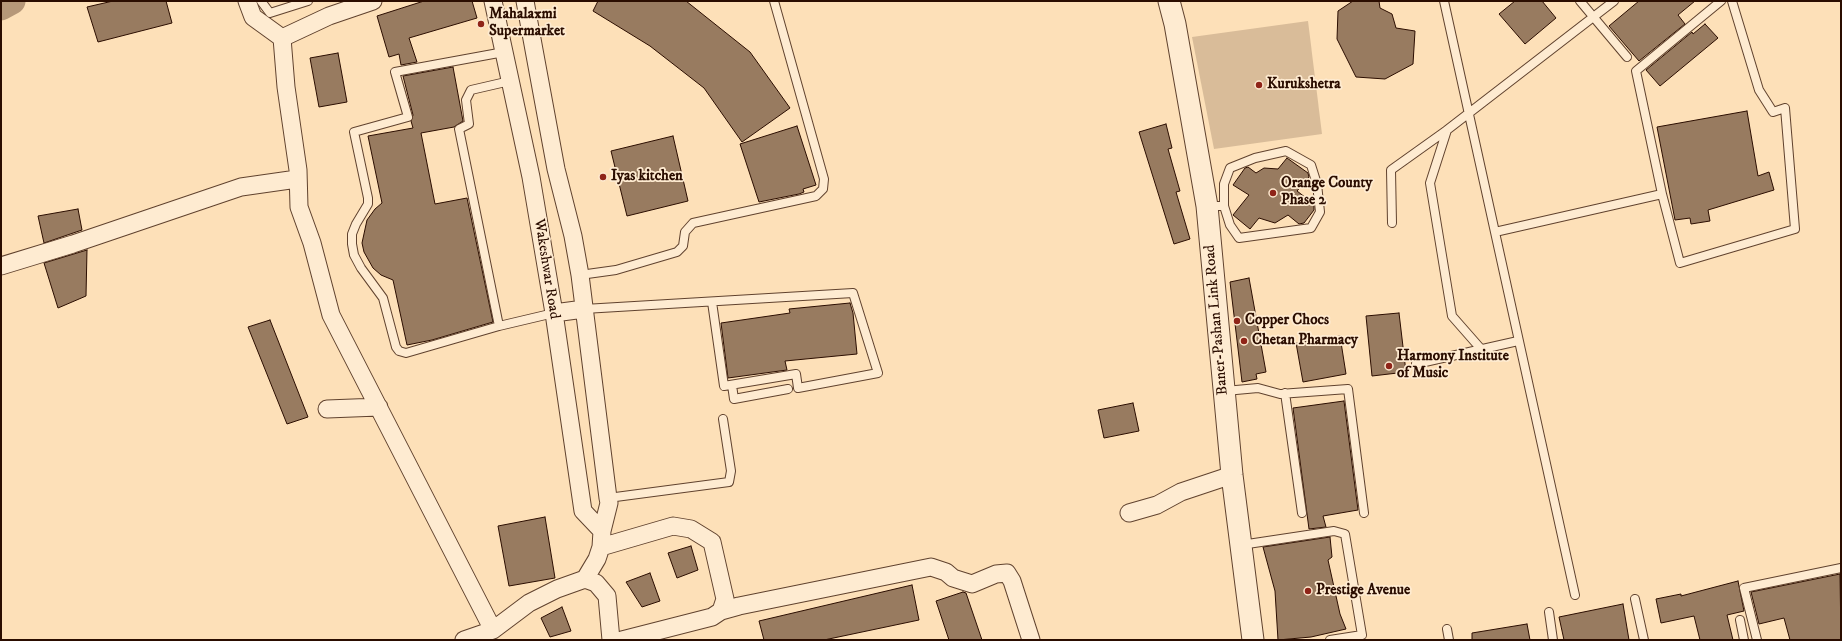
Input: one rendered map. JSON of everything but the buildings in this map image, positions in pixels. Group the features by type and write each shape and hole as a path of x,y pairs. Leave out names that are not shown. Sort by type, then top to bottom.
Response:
{"street":[{"path":"247,1 253,17 282,38 286,87 298,170 297,179 299,207 312,243 331,316 493,630"},
{"path":"282,38 329,16 374,1"},
{"name":"Wakeshwar Road","path":"493,1 531,177 554,313 583,511 601,539"},
{"name":"Wakeshwar Road","path":"525,1 556,169 573,236 580,276 608,498 597,559 585,579"},
{"name":"Baner-Pashan Link Road","path":"1169,1 1216,206 1224,392 1240,545 1253,640"},
{"path":"1,266 73,244 241,187 297,179"},
{"path":"554,313 584,309"},
{"path":"327,410 379,407"},
{"path":"1129,513 1157,505 1181,492 1232,475"},
{"path":"601,539 674,526 691,529 712,542 725,600 721,611"},
{"path":"622,640 712,617 721,611 931,567 946,572 953,578 972,584 996,574 1007,573 1012,581 1031,640"},
{"path":"464,640 493,630 529,603 557,589 585,579 596,583 608,596 612,640"}],"lane":[{"path":"261,1 270,14 308,1"},
{"path":"580,276 616,270 677,252 683,246 684,232 693,223 816,196 823,189 824,179 774,1"},
{"path":"1444,1 1575,595"},
{"path":"1580,1 1627,57"},
{"path":"1392,223 1391,170 1469,114 1614,1"},
{"path":"1721,1 1636,71 1662,194 1680,263 1794,229 1785,108 1773,112 1759,90 1732,1"},
{"path":"504,52 395,72 408,117 354,132 368,198 368,204 352,234 354,255 361,268 383,298 396,347 399,351 406,353 499,326 554,313"},
{"path":"499,326 459,129 469,124 466,100 471,90 510,81"},
{"path":"1447,130 1430,183 1452,316 1481,349"},
{"path":"1286,151 1312,165 1317,184 1320,212 1311,228 1239,238 1216,206 1230,168 1255,158 1286,151"},
{"path":"1495,232 1662,194"},
{"path":"584,309 853,293 878,373 798,388 796,374 724,386 712,302"},
{"path":"1416,364 1518,341"},
{"path":"732,385 734,399 788,389"},
{"path":"1224,392 1258,388 1280,394 1348,389 1364,513"},
{"path":"1285,393 1302,513"},
{"path":"608,498 729,482 731,470 723,419"},
{"path":"1240,545 1334,531 1345,534 1362,635 1330,640"},
{"path":"1757,640 1744,588 1841,568"},
{"path":"1635,599 1644,640"},
{"path":"1548,612 1553,640"},
{"path":"1740,620 1744,640"},
{"path":"1447,629 1449,640"}],"shaded area":[{"name":"Kurukshetra","path":"1308,21 1322,134 1214,149 1192,37"}],"waterway":[{"path":"1,7 12,1"}],"place":[{"name":"Mahalaxmi Supermarket","path":"481,24"},
{"name":"Kurukshetra","path":"1259,85"},
{"name":"Iyas kitchen","path":"603,177"},
{"name":"Orange County Phase 2","path":"1273,193"},
{"name":"Copper Chocs","path":"1237,321"},
{"name":"Chetan Pharmacy","path":"1244,341"},
{"name":"Harmony Institute of Music","path":"1389,366"},
{"name":"Prestige Avenue","path":"1308,591"}]}
